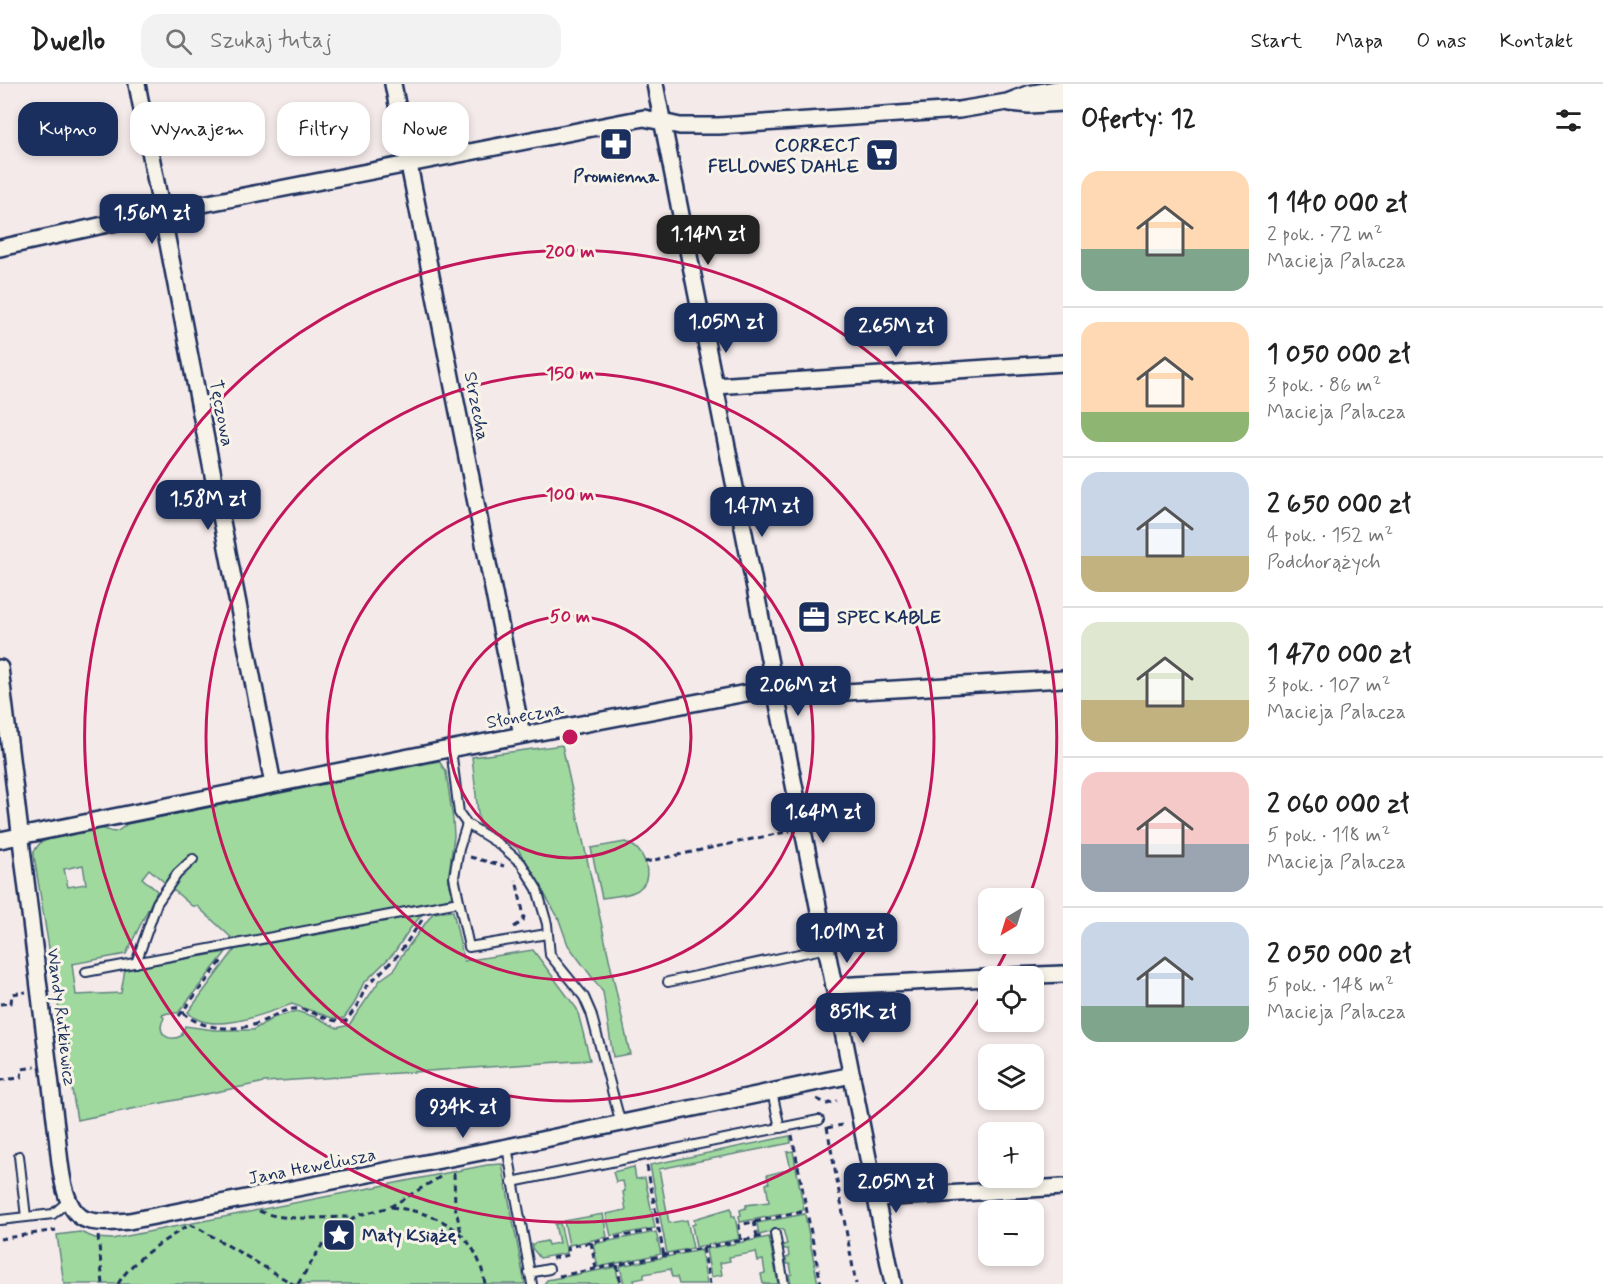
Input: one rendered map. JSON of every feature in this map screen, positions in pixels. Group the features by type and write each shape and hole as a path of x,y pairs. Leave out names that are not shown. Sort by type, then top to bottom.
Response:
{"street":[{"name":"Tęczowa","path":"137,84 273,784"},
{"name":"Strzecha","path":"393,84 522,735"},
{"path":"656,84 893,1284"},
{"path":"0,248 162,212 644,118 680,126 719,126 959,110 1007,102 1063,88"},
{"path":"1028,95 1063,103"},
{"path":"715,386 1063,363"},
{"name":"Wandy Rutkiewicz","path":"0,668 19,836 67,1202"},
{"name":"Słoneczna","path":"0,840 273,784 757,691 806,694 1063,679"},
{"path":"1044,975 1063,974"},
{"path":"835,986 978,979"},
{"name":"Jana Heweliusza","path":"67,1202 84,1219 97,1222 187,1217 452,1158 852,1075"},
{"path":"876,1198 1063,1187"}],"lane":[{"path":"451,749 459,813 467,824 499,844 521,863 537,889 547,924 550,955 584,997 591,1013 621,1124"},
{"path":"467,824 459,849 454,878 469,947 547,934"},
{"path":"136,963 156,903 177,874 193,859"},
{"path":"86,972 459,902"},
{"path":"668,982 827,948"},
{"path":"772,1092 780,1128"},
{"path":"512,1182 822,1120"},
{"path":"507,1147 531,1284"},
{"path":"19,1156 26,1217"},
{"path":"0,1220 53,1214 67,1202"},
{"path":"775,1234 784,1284"},
{"path":"529,1273 549,1269"}],"path":[{"path":"645,862 803,828"},
{"path":"183,1012 190,1020 208,1026 236,1028 255,1024 294,1009 319,1015 336,1023 346,1021 357,1006 366,987 398,955 432,907"},
{"path":"179,1016 235,944"},
{"path":"0,1004 11,1003 12,994 31,992"},
{"path":"0,1078 1,1080 21,1078 22,1069 40,1066"},
{"path":"822,1120 826,1128 856,1284"},
{"path":"826,1128 842,1125"},
{"path":"792,1134 820,1284"},
{"path":"452,1158 455,1206 462,1233 475,1254 485,1284"},
{"path":"646,1163 664,1256"},
{"path":"390,1207 444,1173"},
{"path":"298,1284 322,1245 338,1228 352,1218 378,1209 390,1207 427,1213 462,1233"},
{"path":"257,1208 266,1214 352,1218"},
{"path":"741,1241 739,1225 807,1211"},
{"path":"118,1284 137,1261 187,1217 200,1229 293,1284"},
{"path":"754,1221 757,1238"},
{"path":"550,1259 569,1255 568,1247 659,1229"},
{"path":"0,1239 56,1230"},
{"path":"554,1277 775,1234"},
{"path":"97,1236 103,1284"},
{"path":"591,1242 596,1269"},
{"path":"703,1248 710,1284"},
{"path":"617,1265 621,1284"}],"green space":[{"path":"562,745 630,1054 613,1057 603,992 568,945 558,917 518,849 479,823 472,757"},
{"path":"439,761 446,772 453,820 454,836 448,880 452,898 234,940 197,906 192,906 149,869 142,878 157,891 126,954 72,964 76,995 121,993 125,969 226,952 178,1013 162,1015 164,1018 161,1028 164,1035 171,1038 181,1036 185,1026 214,1030 253,1030 273,1018 296,1011 318,1018 337,1028 349,1025 380,980 394,970 402,955 433,913 453,911 464,961 533,950 577,1009 590,1060 265,1082 77,1120 34,851 40,843 68,833 97,828 114,832 127,824","holes":["83,865 86,884 68,887 64,869"]},
{"path":"625,842 637,849 644,859 647,870 646,881 639,889 631,893 602,898 591,848"},
{"path":"425,911 394,953 363,984 354,1004 344,1018 335,1019 292,1004 254,1017 223,1023 209,1023 197,1019 188,1012 236,948 332,932"},
{"path":"790,1136 791,1143 659,1169 669,1223 687,1220 693,1248 667,1253 650,1165"},
{"path":"793,1151 804,1210 740,1222 740,1210 746,1208 746,1205 769,1202 767,1175 791,1169 787,1152"},
{"path":"502,1164 525,1284 64,1284 57,1235 80,1232 95,1238 112,1239 487,1165"},
{"path":"634,1167 636,1179 645,1178 655,1228 611,1236 606,1214 626,1210 623,1181 616,1182 613,1172"},
{"path":"731,1208 732,1216 735,1216 739,1239 696,1247 692,1225 695,1224 694,1219"},
{"path":"603,1214 607,1237 569,1245 564,1221"},
{"path":"805,1214 818,1284 791,1283 790,1264 787,1264 786,1258 789,1257 788,1249 784,1249 783,1245 787,1244 783,1229 759,1235 757,1223"},
{"path":"560,1223 567,1253 540,1258 532,1248 532,1244 547,1241 548,1245 559,1243 555,1224"},
{"path":"656,1232 661,1254 598,1267 593,1244"},
{"path":"769,1237 778,1284 763,1284 761,1274 765,1273 763,1260 758,1261 756,1252 729,1257 730,1261 720,1263 722,1275 711,1277 706,1249"},
{"path":"701,1250 707,1284 679,1284 677,1277 672,1277 670,1269 644,1274 644,1278 634,1280 635,1284 624,1284 620,1266"},
{"path":"616,1267 619,1284 544,1284 547,1280"}],"place":[{"name":"Promienna","path":"616,144"},
{"name":"CORRECT FELLOWES DAHLE","path":"882,155"},
{"name":"SPEC KABLE","path":"814,617"},
{"name":"Mały Książę","path":"339,1235"}]}
